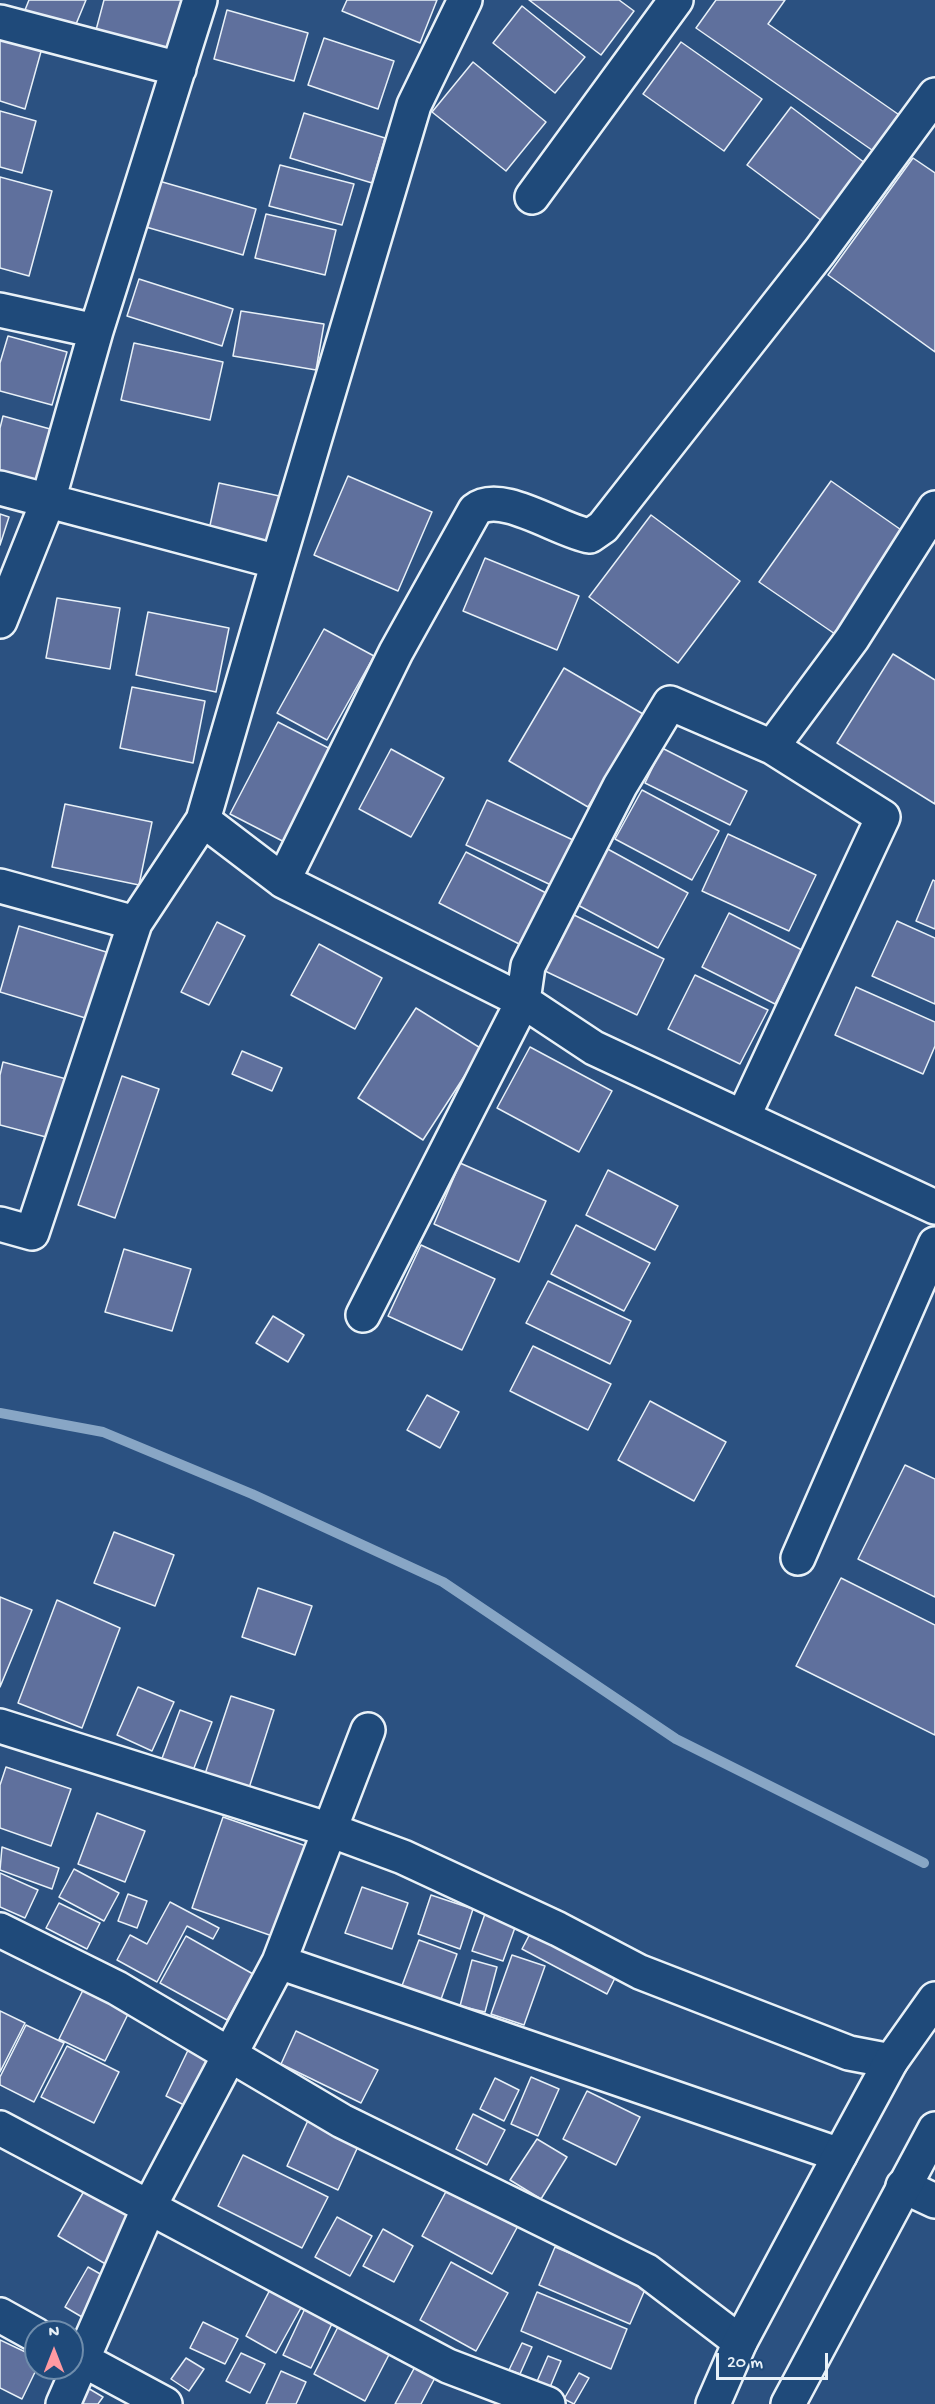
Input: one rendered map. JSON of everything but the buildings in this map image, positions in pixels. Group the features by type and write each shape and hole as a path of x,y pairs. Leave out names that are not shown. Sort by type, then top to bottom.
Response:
{"street":[{"path":"0,621 48,501 96,331 200,0"},
{"path":"0,1224 32,1233 135,923 203,820 414,105 465,0"},
{"path":"532,197 676,0"},
{"path":"0,22 178,69"},
{"path":"284,881 396,652 475,510 483,504 503,504 590,536 603,527 820,251 935,95"},
{"path":"0,309 96,331"},
{"path":"0,488 278,562"},
{"path":"772,747 852,639 935,508"},
{"path":"363,1315 524,1001 528,966 620,786 670,704 772,747 883,817 743,1117"},
{"path":"203,820 284,881 524,1001 594,1048 935,1207"},
{"path":"0,886 135,923"},
{"path":"798,1558 935,1244"},
{"path":"0,1726 330,1830 403,1857 558,1929 640,1972 849,2053 891,2061"},
{"path":"84,2342 149,2207 279,1962 368,1730"},
{"path":"0,1930 117,1988 342,2121 647,2271 740,2342"},
{"path":"279,1962 840,2155"},
{"path":"713,2404 740,2342 891,2061 935,1999"},
{"path":"0,2128 448,2366 548,2404"},
{"path":"788,2404 935,2128"},
{"path":"903,2187 935,2201"},
{"path":"0,2315 24,2328"},
{"path":"84,2361 165,2404"},
{"path":"63,2404 70,2380"}],"waterway":[{"path":"0,1413 103,1432 252,1494 443,1582 676,1739 924,1863"}]}
